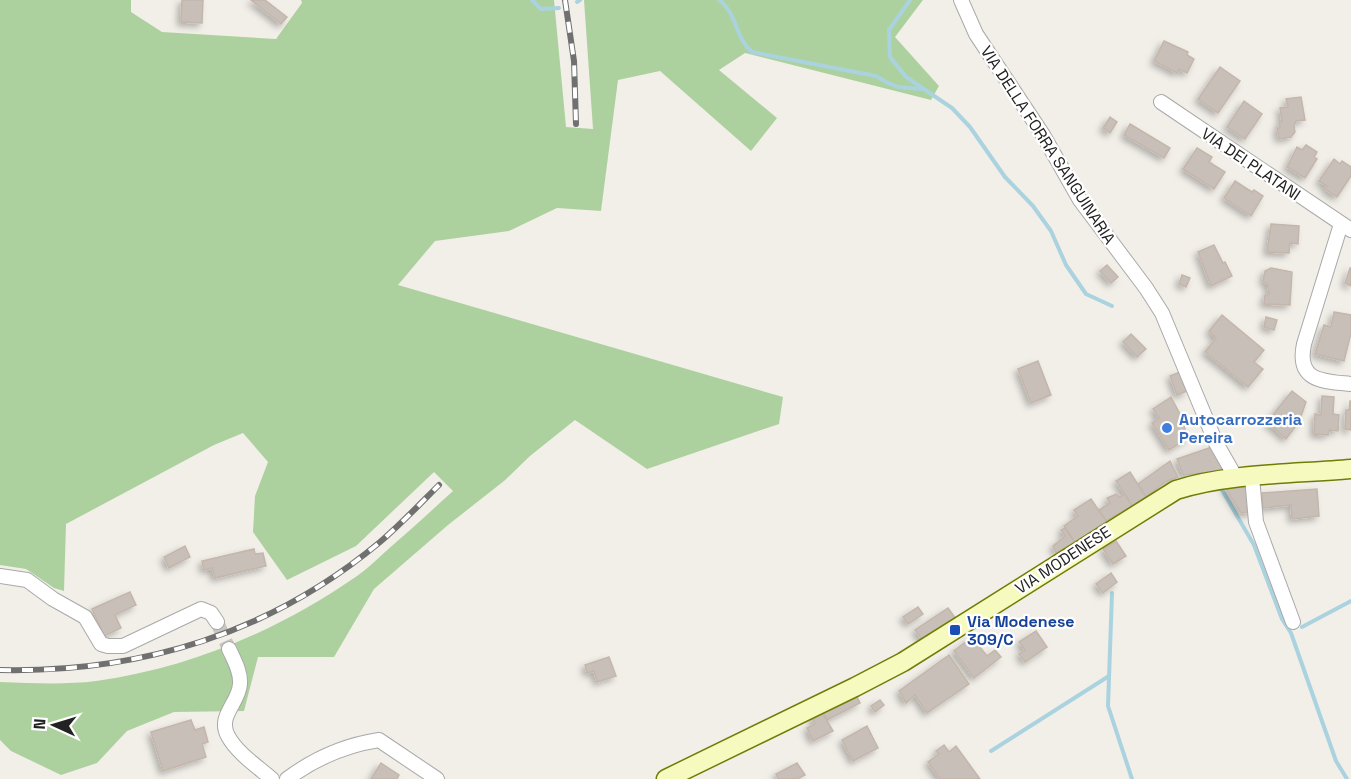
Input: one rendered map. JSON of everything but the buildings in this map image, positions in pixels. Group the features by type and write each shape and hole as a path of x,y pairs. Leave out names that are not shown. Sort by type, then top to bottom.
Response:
{"street":[{"name":"VIA DELLA FORRA SANGUINARIA","path":"962,0 976,34 1043,135 1080,200 1162,313 1216,443 1244,478"},
{"name":"VIA DEI PLATANI","path":"1161,102 1346,227 1304,344 1302,359 1305,369 1313,378 1351,384"},
{"name":"VIA MODENESE","path":"666,779 903,662 1168,493 1186,486 1244,478 1351,469"},
{"path":"1244,478 1256,522 1293,622"},
{"path":"0,576 27,580 53,599 85,617 101,644 108,646 123,646 201,609 211,613 217,622"},
{"path":"229,649 240,674 240,681 238,694 227,713 226,730 237,748 272,779"},
{"path":"287,779 308,764 330,754 379,740 437,779"}],"green space":[{"path":"0,0 131,0 131,12 162,32 276,39 302,3 301,0 554,0 566,127 593,129 584,0 923,0 895,37 939,86 931,100 745,53 719,70 777,118 751,151 660,71 618,80 601,211 557,208 509,231 435,241 398,285 783,397 779,424 647,469 575,420 374,589 334,657 258,657 244,711 174,712 127,731 97,763 61,775 11,751 0,740 0,682 96,681 166,667 233,644 297,613 357,576 453,491 434,472 356,546 287,580 253,532 255,496 268,462 243,433 214,445 66,524 64,591 54,588 26,569 0,565"}],"waterway":[{"path":"532,0 541,9 559,8"},
{"path":"719,0 725,5 742,40 752,52 876,76 898,87 921,89"},
{"path":"910,0 889,30 890,57 906,77 952,108 970,127 1005,177 1033,206 1051,231 1066,265 1086,294 1112,306"},
{"path":"1222,490 1254,545 1282,619 1291,633 1336,761 1347,779"},
{"path":"1112,593 1108,706 1132,779"},
{"path":"1302,627 1351,601"},
{"path":"991,751 1109,676"}],"tunnel":[{"path":"217,622 229,649"}],"railway":[{"path":"565,0 574,61 576,124"},
{"path":"0,670 52,669 104,664 153,655 202,641 249,623 294,601 338,574 388,535 439,485"}],"place":[{"name":"Autocarrozzeria Pereira","path":"1167,428"},
{"name":"Via Modenese 309/C","path":"955,630"}]}
